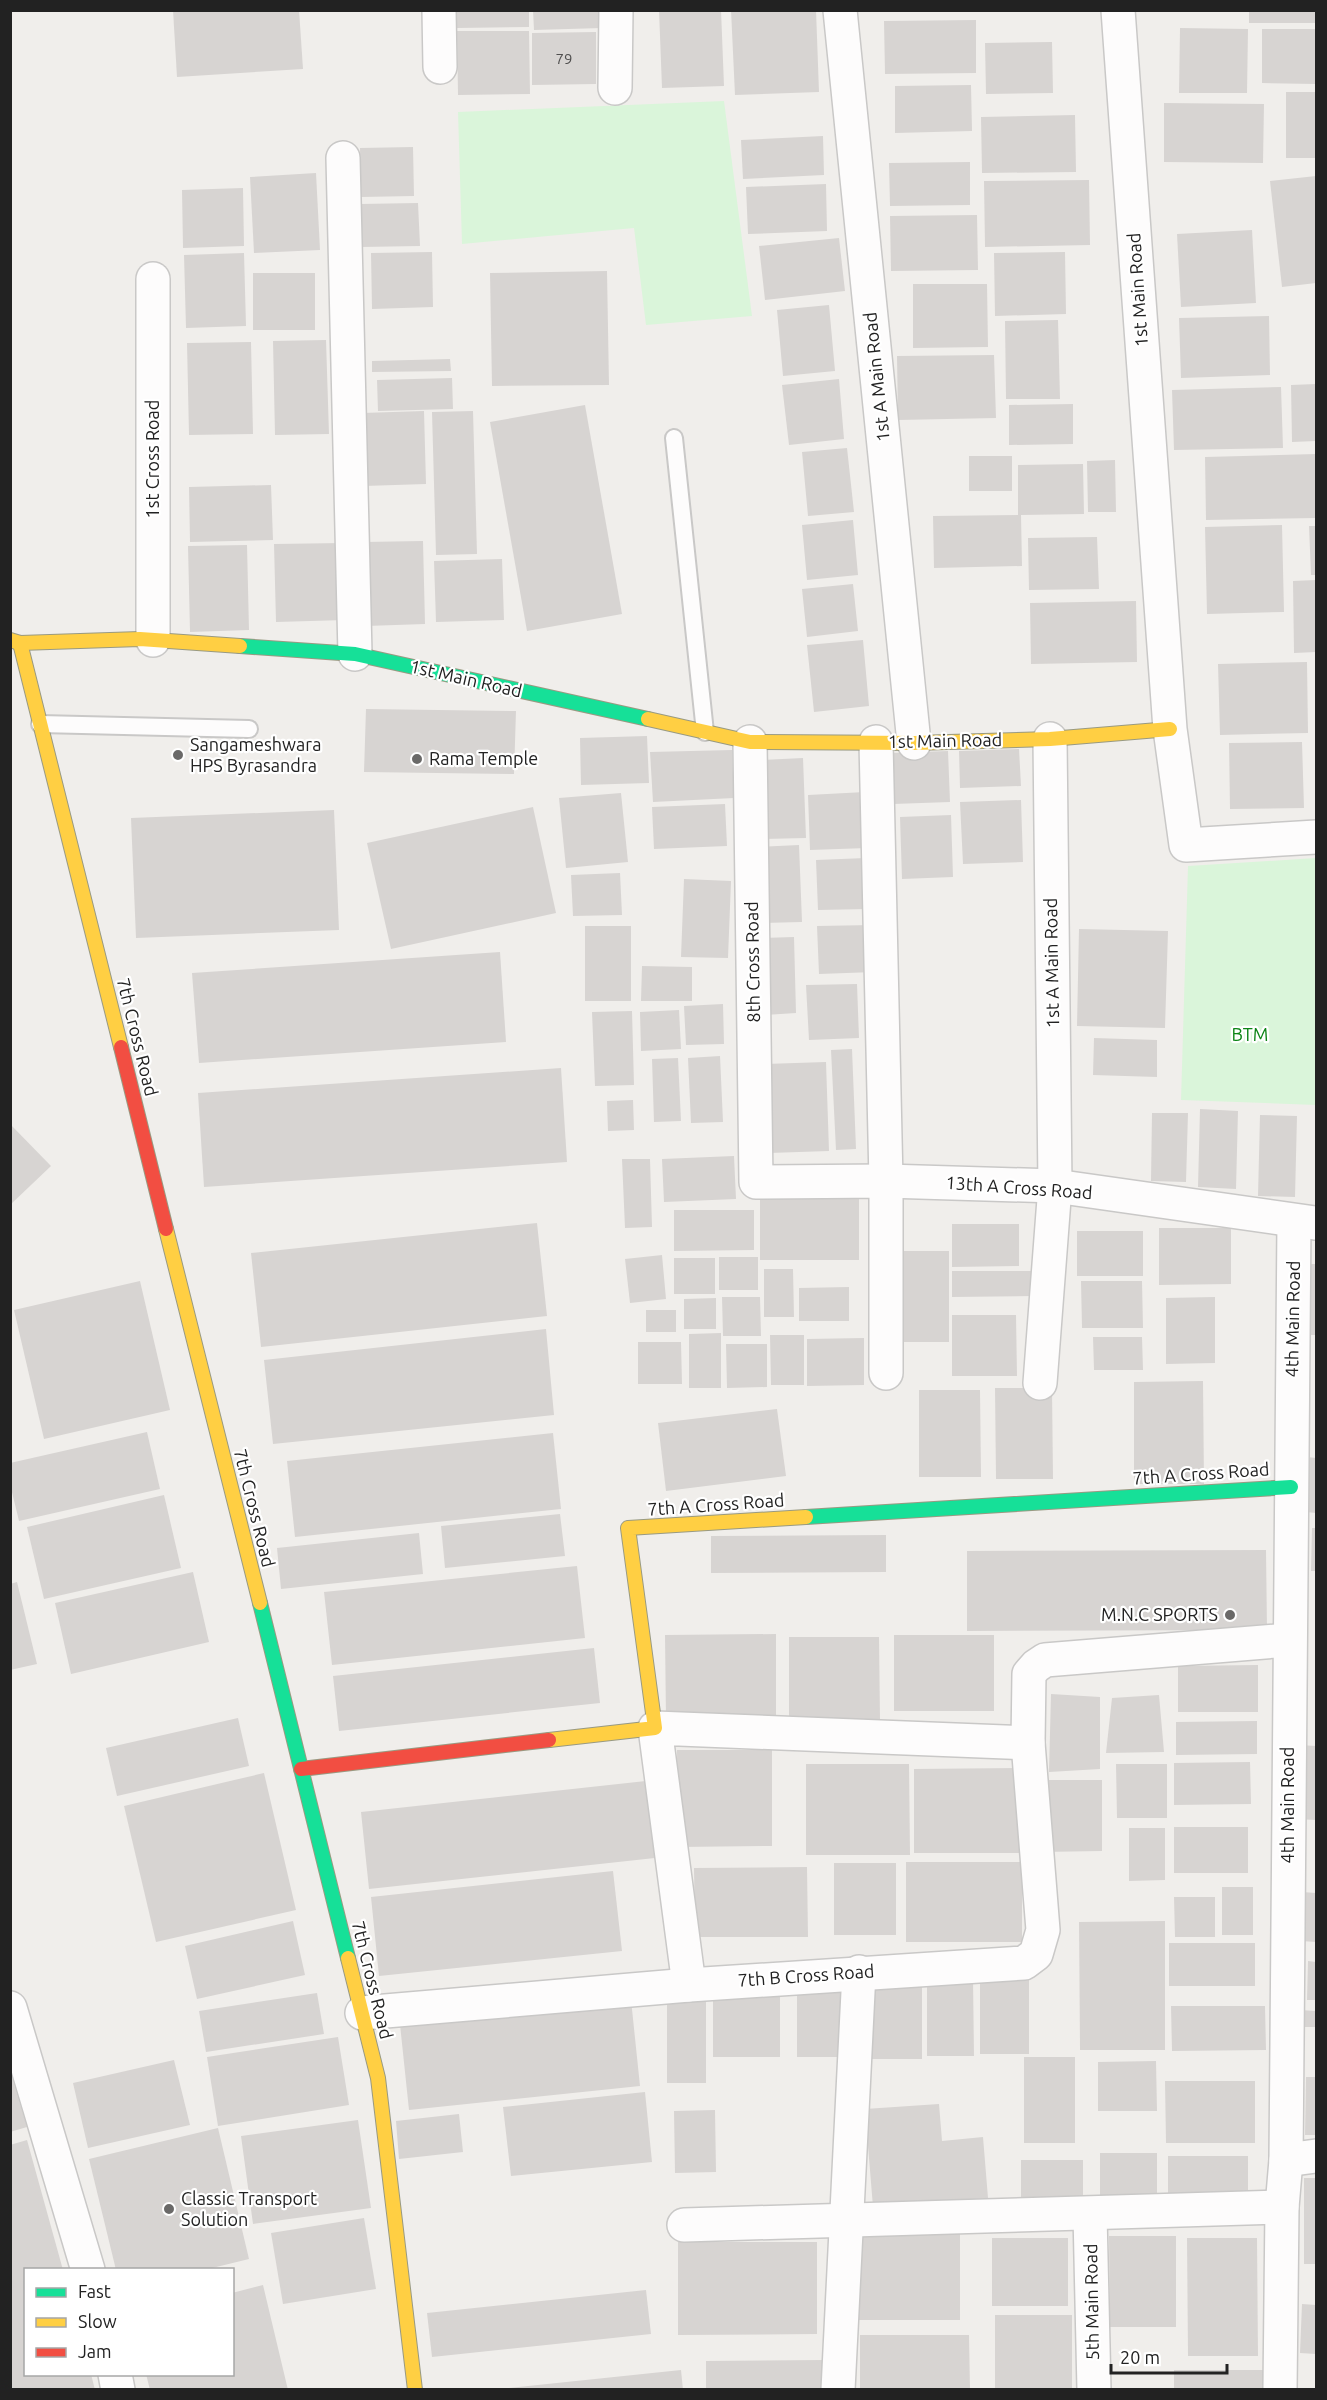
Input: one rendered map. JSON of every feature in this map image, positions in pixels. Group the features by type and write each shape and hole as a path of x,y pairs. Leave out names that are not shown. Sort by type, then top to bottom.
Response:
{"street":[{"path":"439,10 440,67"},
{"path":"615,88 616,10"},
{"name":"1st A Main Road","path":"840,10 914,743"},
{"name":"1st Main Road","path":"15,642 153,640 355,654 750,742 914,743 1050,739 1170,729 1118,10"},
{"path":"343,158 355,654"},
{"name":"1st Cross Road","path":"153,279 153,640"},
{"name":"7th Cross Road","path":"15,642 40,724 378,2078 415,2390"},
{"path":"1170,729 1186,844 1317,837"},
{"name":"1st A Main Road","path":"1040,1383 1055,1186 1050,739"},
{"name":"8th Cross Road","path":"750,742 756,1182"},
{"path":"876,742 886,1181 886,1373"},
{"name":"13th A Cross Road","path":"756,1182 886,1181 1055,1186 1305,1222"},
{"name":"4th Main Road","path":"1280,2390 1282,2207 1301,2158 1289,1640 1291,1487 1304,1435 1305,1222"},
{"name":"7th A Cross Road","path":"655,1728 628,1528 1291,1487"},
{"name":"7th B Cross Road","path":"362,2013 689,1984 1024,1963 1036,1954 1043,1930 1028,1743 1029,1674 1045,1660 1289,1640"},
{"path":"301,1769 655,1728 1028,1743"},
{"path":"655,1728 689,1984"},
{"path":"838,2390 859,1972"},
{"path":"10,2008 87,2268"},
{"path":"684,2225 1282,2207"},
{"name":"5th Main Road","path":"1090,2214 1094,2390"}],"lane":[{"path":"674,438 705,732"},
{"path":"40,724 249,729"}],"green space":[{"path":"724,101 752,316 646,325 634,228 462,244 458,112"},
{"name":"BTM","path":"1316,858 1316,1105 1181,1100 1188,866"}],"building":[{"path":"173,10 299,10 303,69 177,77"},
{"path":"457,10 529,10 529,27 457,28"},
{"path":"533,10 602,10 602,28 534,30"},
{"path":"659,10 721,10 724,86 662,88"},
{"path":"731,10 816,10 819,92 735,95"},
{"path":"1249,10 1316,10 1316,23 1249,23"},
{"path":"976,20 976,73 885,74 884,21"},
{"path":"1180,28 1248,29 1247,93 1179,93"},
{"path":"1262,29 1316,29 1316,84 1262,83"},
{"path":"457,31 529,31 530,94 458,95"},
{"path":"596,32 596,84 532,85 532,33"},
{"path":"1052,42 1053,93 986,94 985,43"},
{"path":"971,85 972,131 895,133 895,86"},
{"path":"1286,92 1316,92 1316,158 1286,158"},
{"path":"1164,103 1264,104 1263,163 1164,162"},
{"path":"1075,115 1076,172 982,173 981,117"},
{"path":"823,136 824,175 743,179 741,140"},
{"path":"413,147 414,196 361,197 360,148"},
{"path":"970,162 970,205 890,206 889,163"},
{"path":"316,173 320,250 254,253 250,177"},
{"path":"1316,176 1316,283 1282,287 1270,181"},
{"path":"1089,180 1090,245 985,247 984,181"},
{"path":"826,184 827,231 748,234 746,187"},
{"path":"243,188 244,246 183,248 182,190"},
{"path":"418,203 420,246 361,247 360,204"},
{"path":"977,215 978,270 891,271 890,216"},
{"path":"1252,230 1256,303 1181,307 1177,234"},
{"path":"839,238 845,291 765,300 759,246"},
{"path":"432,252 433,307 372,309 371,253"},
{"path":"1065,252 1066,314 995,316 994,253"},
{"path":"244,253 246,326 186,328 184,255"},
{"path":"607,271 609,385 492,386 490,273"},
{"path":"253,273 315,273 315,330 253,330"},
{"path":"913,284 987,284 988,347 913,348"},
{"path":"829,305 835,371 783,376 777,310"},
{"path":"1269,316 1270,375 1181,378 1179,318"},
{"path":"1058,320 1060,399 1006,399 1005,321"},
{"path":"326,340 329,434 275,435 273,341"},
{"path":"251,342 253,434 189,435 187,343"},
{"path":"994,355 996,418 898,420 897,356"},
{"path":"450,359 451,371 372,372 372,361"},
{"path":"452,378 453,409 378,411 377,380"},
{"path":"839,379 844,439 789,445 782,385"},
{"path":"1316,384 1316,441 1292,442 1291,385"},
{"path":"1281,387 1283,448 1174,450 1172,390"},
{"path":"1073,404 1073,444 1009,445 1009,405"},
{"path":"585,405 622,614 527,631 490,422"},
{"path":"424,411 426,484 364,486 362,413"},
{"path":"473,411 477,554 436,555 432,412"},
{"path":"847,448 854,512 808,516 802,452"},
{"path":"1316,454 1316,518 1206,520 1205,457"},
{"path":"969,456 1012,456 1012,491 969,491"},
{"path":"1115,460 1116,512 1088,512 1087,461"},
{"path":"1083,464 1084,514 1021,515 1022,566 934,568 933,516 1018,515 1018,465"},
{"path":"271,485 273,540 190,542 189,487"},
{"path":"853,520 858,575 807,580 802,525"},
{"path":"1282,525 1284,612 1207,614 1205,527"},
{"path":"1309,526 1316,526 1316,575 1311,575"},
{"path":"1097,537 1099,589 1029,590 1028,538"},
{"path":"423,541 425,624 366,626 364,542"},
{"path":"343,543 345,620 276,622 274,544"},
{"path":"247,545 249,630 190,632 188,546"},
{"path":"502,559 504,620 436,622 434,561"},
{"path":"1316,580 1316,652 1294,653 1293,581"},
{"path":"853,584 858,631 807,637 802,589"},
{"path":"1136,601 1137,662 1031,664 1030,603"},
{"path":"863,640 869,706 814,712 807,645"},
{"path":"1307,662 1308,733 1220,735 1218,664"},
{"path":"366,709 516,711 514,774 364,772"},
{"path":"647,736 649,783 581,785 580,738"},
{"path":"1302,742 1304,808 1230,809 1229,743"},
{"path":"1019,749 1021,786 960,788 959,751"},
{"path":"732,750 734,798 653,802 650,752"},
{"path":"948,751 950,802 893,804 891,753"},
{"path":"803,758 806,838 763,839 760,760"},
{"path":"865,792 867,848 810,850 808,795"},
{"path":"621,793 628,862 566,868 559,798"},
{"path":"1021,800 1023,862 963,864 960,802"},
{"path":"725,804 727,846 654,849 652,807"},
{"path":"533,807 556,913 391,949 367,843"},
{"path":"334,810 339,930 136,938 131,818"},
{"path":"951,815 953,877 902,879 900,817"},
{"path":"799,845 802,922 759,923 757,847"},
{"path":"866,858 868,909 818,910 816,860"},
{"path":"620,873 622,915 573,916 571,875"},
{"path":"684,879 731,881 728,958 681,957"},
{"path":"873,925 874,972 819,974 817,926"},
{"path":"585,926 631,926 631,1001 585,1001"},
{"path":"1079,929 1168,931 1165,1028 1077,1026"},
{"path":"794,937 796,1013 765,1015 762,938"},
{"path":"500,952 506,1042 199,1063 192,973"},
{"path":"642,966 692,967 692,1001 641,1001"},
{"path":"857,984 859,1038 809,1040 806,985"},
{"path":"723,1004 724,1044 686,1045 684,1006"},
{"path":"679,1010 681,1049 641,1051 640,1012"},
{"path":"632,1011 634,1085 595,1086 592,1012"},
{"path":"1094,1038 1157,1040 1157,1077 1093,1075"},
{"path":"852,1049 856,1149 836,1150 831,1050"},
{"path":"720,1056 723,1122 691,1123 688,1058"},
{"path":"678,1058 681,1121 654,1122 652,1059"},
{"path":"826,1062 829,1151 769,1153 765,1064"},
{"path":"561,1068 567,1162 204,1187 198,1093"},
{"path":"633,1100 634,1130 608,1131 607,1101"},
{"path":"1200,1109 1238,1111 1236,1189 1198,1187"},
{"path":"1152,1113 1188,1113 1186,1182 1151,1181"},
{"path":"1260,1115 1297,1116 1295,1197 1258,1196"},
{"path":"10,1124 51,1166 10,1205"},
{"path":"734,1156 736,1199 664,1202 662,1159"},
{"path":"622,1159 650,1159 652,1227 625,1228"},
{"path":"859,1196 859,1260 760,1260 760,1197"},
{"path":"674,1210 754,1210 754,1250 674,1251"},
{"path":"537,1223 547,1316 261,1347 251,1253"},
{"path":"952,1224 1019,1224 1019,1266 952,1267"},
{"path":"1159,1228 1231,1228 1231,1284 1159,1285"},
{"path":"1077,1231 1143,1231 1143,1276 1077,1276"},
{"path":"896,1251 949,1251 949,1342 896,1342"},
{"path":"662,1255 666,1299 630,1303 625,1259"},
{"path":"719,1257 758,1257 758,1290 719,1290"},
{"path":"674,1258 715,1258 715,1294 674,1294"},
{"path":"1309,1264 1316,1264 1316,1335 1307,1335"},
{"path":"764,1269 793,1269 794,1317 764,1317"},
{"path":"952,1271 1033,1271 1033,1296 952,1297"},
{"path":"140,1281 170,1410 44,1439 14,1310"},
{"path":"1081,1281 1142,1281 1143,1328 1082,1328"},
{"path":"849,1287 849,1321 799,1321 799,1288"},
{"path":"722,1297 760,1297 761,1336 723,1336"},
{"path":"1215,1297 1215,1363 1166,1364 1166,1298"},
{"path":"716,1298 716,1329 684,1329 684,1299"},
{"path":"646,1310 676,1310 676,1332 646,1332"},
{"path":"952,1315 1016,1315 1017,1376 952,1376"},
{"path":"546,1329 554,1415 273,1444 264,1360"},
{"path":"721,1333 721,1388 689,1388 689,1334"},
{"path":"770,1335 804,1335 804,1385 771,1385"},
{"path":"1093,1337 1142,1337 1143,1370 1094,1370"},
{"path":"864,1338 864,1385 807,1386 807,1339"},
{"path":"638,1342 681,1342 682,1384 638,1384"},
{"path":"726,1344 767,1344 767,1387 727,1388"},
{"path":"1203,1381 1204,1484 1134,1484 1134,1382"},
{"path":"995,1388 1052,1388 1053,1479 996,1479"},
{"path":"919,1390 980,1390 981,1477 919,1477"},
{"path":"777,1409 786,1476 666,1491 658,1423"},
{"path":"147,1432 160,1489 19,1521 10,1484 10,1463"},
{"path":"553,1433 561,1509 295,1537 287,1461"},
{"path":"1307,1457 1316,1458 1316,1513 1306,1512"},
{"path":"164,1495 181,1568 44,1599 27,1527"},
{"path":"560,1514 565,1556 445,1568 441,1526"},
{"path":"1312,1528 1316,1528 1316,1571 1311,1571"},
{"path":"419,1533 423,1574 281,1589 277,1548"},
{"path":"886,1535 886,1572 711,1573 711,1536"},
{"path":"1266,1550 1267,1630 967,1631 967,1551"},
{"path":"577,1566 585,1638 332,1665 324,1592"},
{"path":"193,1572 209,1642 71,1674 55,1603"},
{"path":"17,1582 37,1664 10,1670 10,1584"},
{"path":"776,1634 776,1720 666,1720 665,1635"},
{"path":"894,1635 994,1635 994,1711 894,1711"},
{"path":"789,1637 879,1637 880,1720 789,1720"},
{"path":"594,1648 600,1703 339,1731 333,1676"},
{"path":"1258,1665 1258,1712 1178,1712 1178,1666"},
{"path":"1051,1694 1100,1697 1100,1769 1049,1772"},
{"path":"1159,1695 1164,1752 1106,1753 1112,1698"},
{"path":"238,1718 249,1766 117,1796 106,1748"},
{"path":"1257,1721 1257,1754 1176,1755 1176,1722"},
{"path":"1299,1745 1316,1746 1316,1820 1297,1819"},
{"path":"677,1750 772,1750 772,1846 678,1847"},
{"path":"1250,1762 1251,1804 1174,1805 1174,1763"},
{"path":"806,1764 909,1764 910,1855 806,1855"},
{"path":"1116,1764 1167,1764 1167,1818 1117,1818"},
{"path":"1022,1768 1022,1853 914,1853 914,1769"},
{"path":"264,1773 296,1910 156,1942 124,1806"},
{"path":"655,1780 664,1857 369,1889 361,1812"},
{"path":"1040,1780 1102,1780 1102,1851 1040,1852"},
{"path":"1174,1827 1248,1827 1248,1873 1174,1873"},
{"path":"1129,1828 1165,1828 1165,1880 1129,1881"},
{"path":"906,1862 1022,1862 1022,1942 906,1942"},
{"path":"834,1863 896,1863 896,1935 834,1935"},
{"path":"807,1867 808,1937 695,1937 694,1868"},
{"path":"613,1871 622,1951 379,1976 371,1897"},
{"path":"1222,1887 1253,1887 1253,1935 1222,1935"},
{"path":"1302,1892 1316,1893 1316,1942 1301,1941"},
{"path":"1174,1897 1215,1897 1215,1937 1175,1937"},
{"path":"293,1921 305,1975 197,1999 185,1946"},
{"path":"1165,1921 1165,2050 1080,2050 1079,1922"},
{"path":"1169,1943 1255,1943 1255,1986 1169,1986"},
{"path":"1308,1961 1316,1962 1316,2000 1307,2000"},
{"path":"980,1972 1029,1972 1029,2054 980,2054"},
{"path":"927,1978 973,1978 974,2056 927,2056"},
{"path":"863,1981 922,1981 922,2059 863,2059"},
{"path":"630,1990 640,2086 409,2110 399,2015"},
{"path":"797,1990 843,1990 843,2057 797,2057"},
{"path":"317,1993 324,2034 206,2052 199,2011"},
{"path":"667,1997 706,1997 706,2083 667,2083"},
{"path":"713,1997 780,1997 780,2057 713,2057"},
{"path":"1171,2006 1265,2006 1266,2050 1172,2051"},
{"path":"1300,2010 1316,2011 1316,2027 1299,2027"},
{"path":"338,2037 349,2105 218,2126 207,2057"},
{"path":"1024,2057 1075,2057 1075,2143 1024,2143"},
{"path":"174,2060 190,2125 88,2148 73,2083"},
{"path":"1156,2061 1157,2111 1098,2111 1098,2062"},
{"path":"10,2071 27,2127 10,2132"},
{"path":"1306,2077 1316,2077 1316,2135 1305,2135"},
{"path":"1165,2081 1255,2081 1255,2143 1166,2143"},
{"path":"645,2092 652,2162 511,2176 503,2107"},
{"path":"939,2104 942,2141 983,2137 988,2198 873,2207 865,2109"},
{"path":"715,2110 716,2172 675,2173 674,2111"},
{"path":"459,2114 463,2152 399,2159 396,2121"},
{"path":"358,2120 371,2208 253,2224 241,2136"},
{"name":"Classic Transport Solution","path":"218,2128 249,2259 212,2268 116,2268 89,2159"},
{"path":"27,2140 62,2268 24,2268 24,2376 92,2376 95,2390 10,2390 10,2145"},
{"path":"1100,2153 1157,2153 1157,2197 1100,2197"},
{"path":"1168,2156 1248,2156 1248,2196 1168,2196"},
{"path":"1021,2160 1083,2160 1083,2207 1021,2207"},
{"path":"1304,2178 1316,2178 1316,2264 1304,2264"},
{"path":"364,2218 376,2289 283,2304 271,2233"},
{"path":"960,2227 960,2320 856,2320 856,2228"},
{"path":"1109,2236 1176,2236 1176,2327 1110,2327"},
{"path":"992,2238 1068,2238 1068,2306 992,2306"},
{"path":"1187,2238 1257,2238 1258,2356 1188,2356"},
{"path":"678,2242 817,2242 817,2334 678,2335"},
{"path":"263,2285 288,2390 150,2390 146,2376 234,2376 234,2292"},
{"path":"646,2290 651,2334 432,2357 427,2313"},
{"path":"1302,2304 1316,2305 1316,2354 1300,2353"},
{"path":"995,2315 1072,2315 1072,2390 995,2390"},
{"path":"860,2335 969,2335 970,2390 860,2390"},
{"path":"825,2360 825,2390 706,2390 706,2361"},
{"path":"681,2370 683,2390 509,2390 509,2388"},
{"path":"1174,2370 1264,2370 1264,2390 1174,2390"}],"traffic: fast":[{"path":"240,646 355,654 648,719"},
{"path":"806,1517 1291,1487"},
{"path":"260,1603 348,1958"}],"traffic: slow":[{"path":"10,640 20,643 140,639 240,646"},
{"path":"20,643 121,1047"},
{"path":"648,719 750,742 914,743 1050,739 1170,729"},
{"path":"166,1229 260,1603"},
{"path":"549,1740 655,1728 628,1528 806,1517"},
{"path":"348,1958 378,2078 415,2390"}],"traffic: jam":[{"path":"121,1047 166,1229"},
{"path":"301,1769 549,1740"}],"place":[{"name":"Sangameshwara HPS Byrasandra","path":"178,755"},
{"name":"Rama Temple","path":"417,759"},
{"name":"M.N.C SPORTS","path":"1230,1615"},
{"name":"Classic Transport Solution","path":"169,2209"}]}
